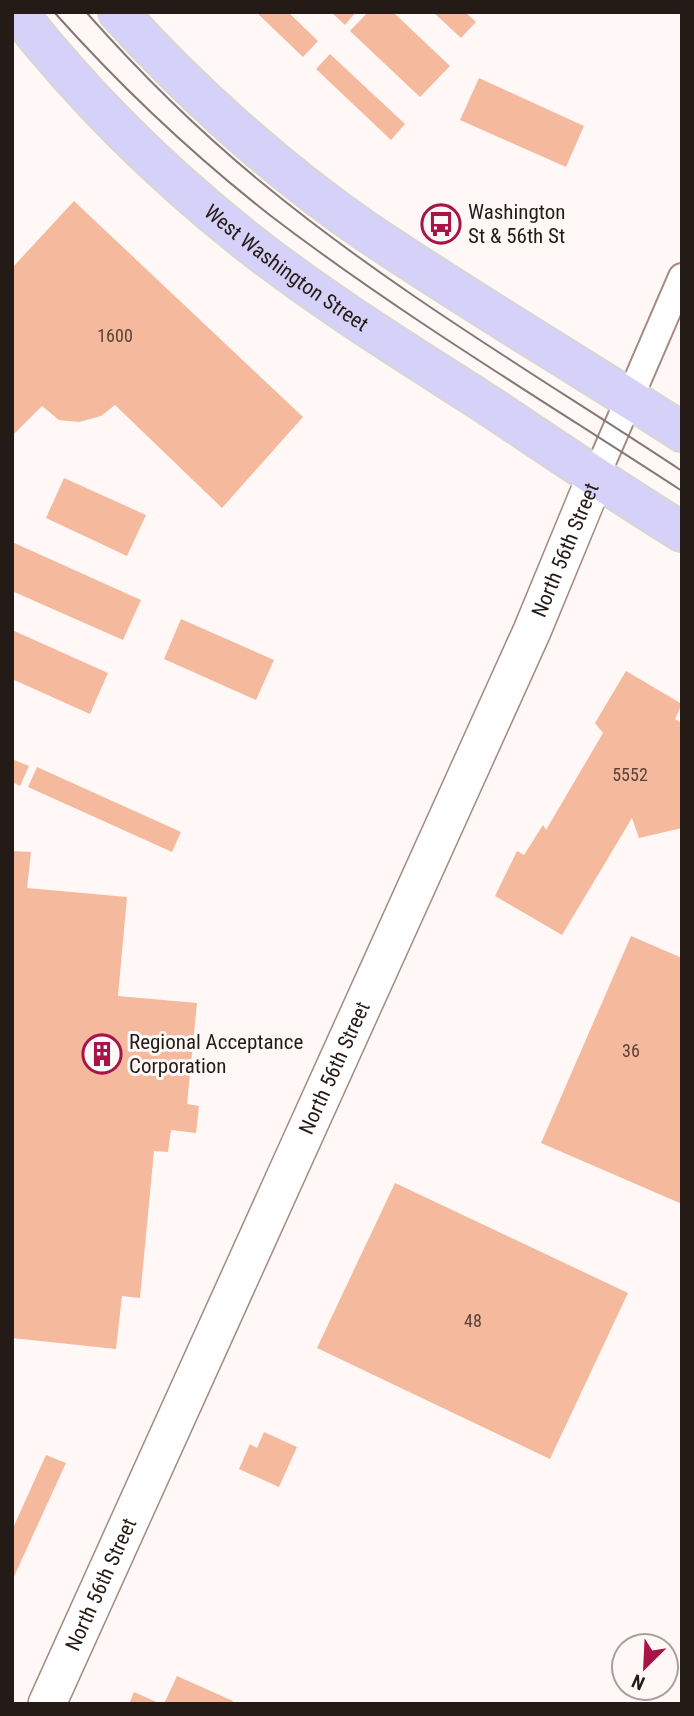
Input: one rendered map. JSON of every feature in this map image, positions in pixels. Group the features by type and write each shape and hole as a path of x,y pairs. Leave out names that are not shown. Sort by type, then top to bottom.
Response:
{"main road":[{"name":"West Washington Street","path":"17,12 113,122 256,248 350,315 682,532"},
{"path":"118,12 201,96 314,193 622,413 682,432"}],"street":[{"name":"North 56th Street","path":"47,1704 532,631 622,413 682,277"}],"building":[{"path":"256,12 288,12 318,41 303,57"},
{"path":"331,12 356,12 345,25"},
{"path":"368,12 393,12 450,66 420,97 350,31"},
{"path":"433,12 465,12 476,22 461,38"},
{"path":"330,54 405,124 391,140 316,69"},
{"path":"479,78 584,126 566,167 460,120"},
{"path":"74,201 303,417 222,508 115,405 101,416 79,422 59,420 42,406 12,436 12,268"},
{"path":"439,217 459,229 453,238 433,226"},
{"path":"64,478 146,515 127,556 46,518"},
{"path":"12,542 141,600 123,640 12,591"},
{"path":"181,619 274,660 256,700 164,659"},
{"path":"12,630 108,673 90,714 12,679"},
{"path":"626,671 682,704 675,719 682,723 682,828 639,838 632,818 562,935 495,896 517,851 524,855 543,825 546,830 603,733 595,723"},
{"path":"12,759 29,766 20,786 12,782"},
{"path":"37,767 181,832 172,852 28,787"},
{"name":"Regional Acceptance Corporation","path":"12,851 31,852 27,888 127,897 118,996 197,1003 187,1104 199,1106 196,1133 171,1130 168,1152 154,1151 140,1298 122,1296 116,1349 12,1338"},
{"path":"631,936 682,958 682,1204 541,1143"},
{"path":"395,1183 628,1293 550,1459 317,1348"},
{"path":"264,1432 297,1447 279,1487 239,1469 250,1444 257,1448"},
{"path":"46,1455 66,1463 12,1581 12,1530"},
{"path":"177,1676 233,1701 232,1704 164,1704"},
{"path":"134,1692 161,1704 129,1704"}],"tram line":[{"path":"54,12 158,119 213,169 271,216 422,323 682,491"},
{"path":"86,12 193,122 238,163 311,222 415,297 682,471"}],"place":[{"name":"Washington St & 56th St","path":"441,224"},
{"name":"Regional Acceptance Corporation","path":"102,1054"}]}
